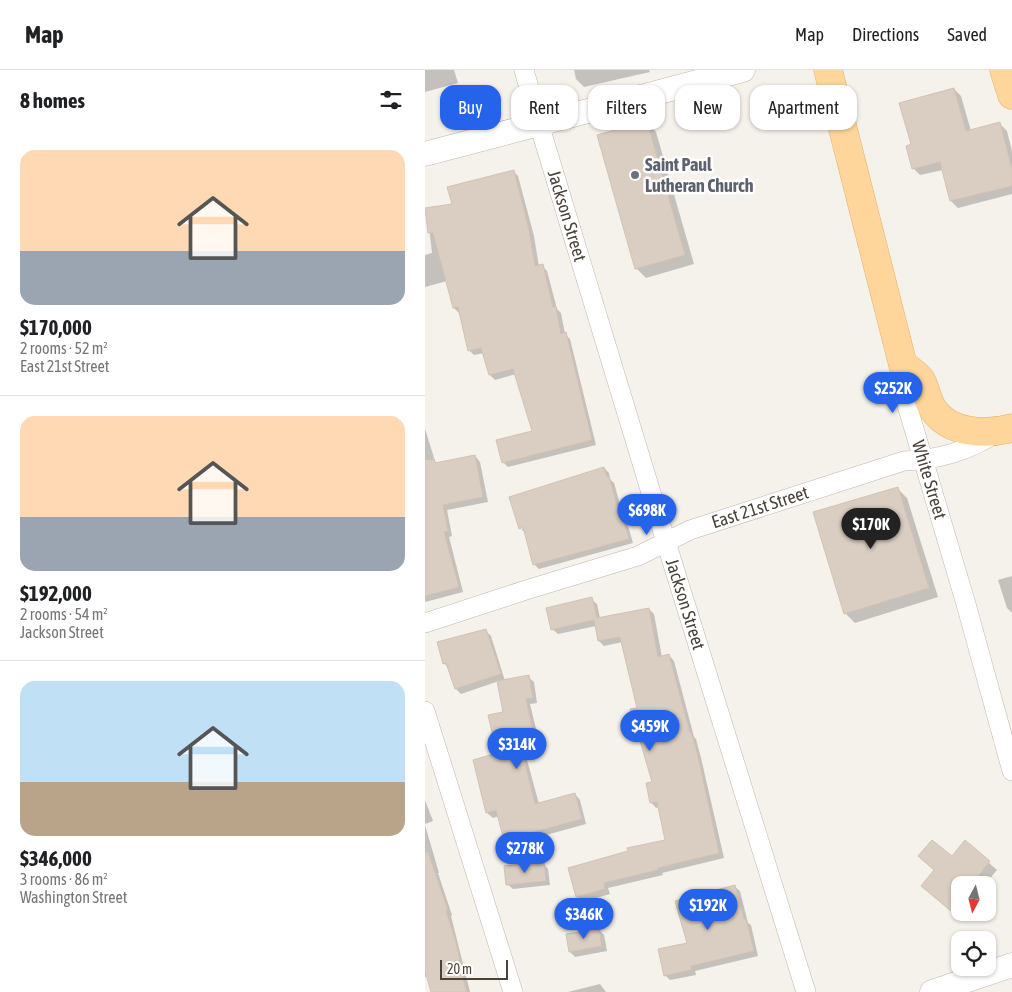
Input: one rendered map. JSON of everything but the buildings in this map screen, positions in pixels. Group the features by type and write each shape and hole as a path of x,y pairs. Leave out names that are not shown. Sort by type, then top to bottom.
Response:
{"main road":[{"name":"White Street","path":"828,70 903,365"},
{"path":"1004,70 1012,95"},
{"path":"903,365 921,380 928,401 935,412 949,424 969,432 1004,430"}],"street":[{"name":"Jackson Street","path":"524,70 528,85"},
{"path":"578,114 743,70"},
{"path":"425,154 516,130"},
{"name":"Jackson Street","path":"541,130 806,992"},
{"name":"White Street","path":"903,365 901,385 966,604 1012,772"},
{"name":"East 21st Street","path":"425,624 526,590 638,556 690,530 800,493 905,461 923,460 982,442 1004,430"},
{"path":"425,711 513,992"},
{"path":"932,992 1012,965"}],"place":[{"name":"Saint Paul Lutheran Church","path":"635,175"}]}
